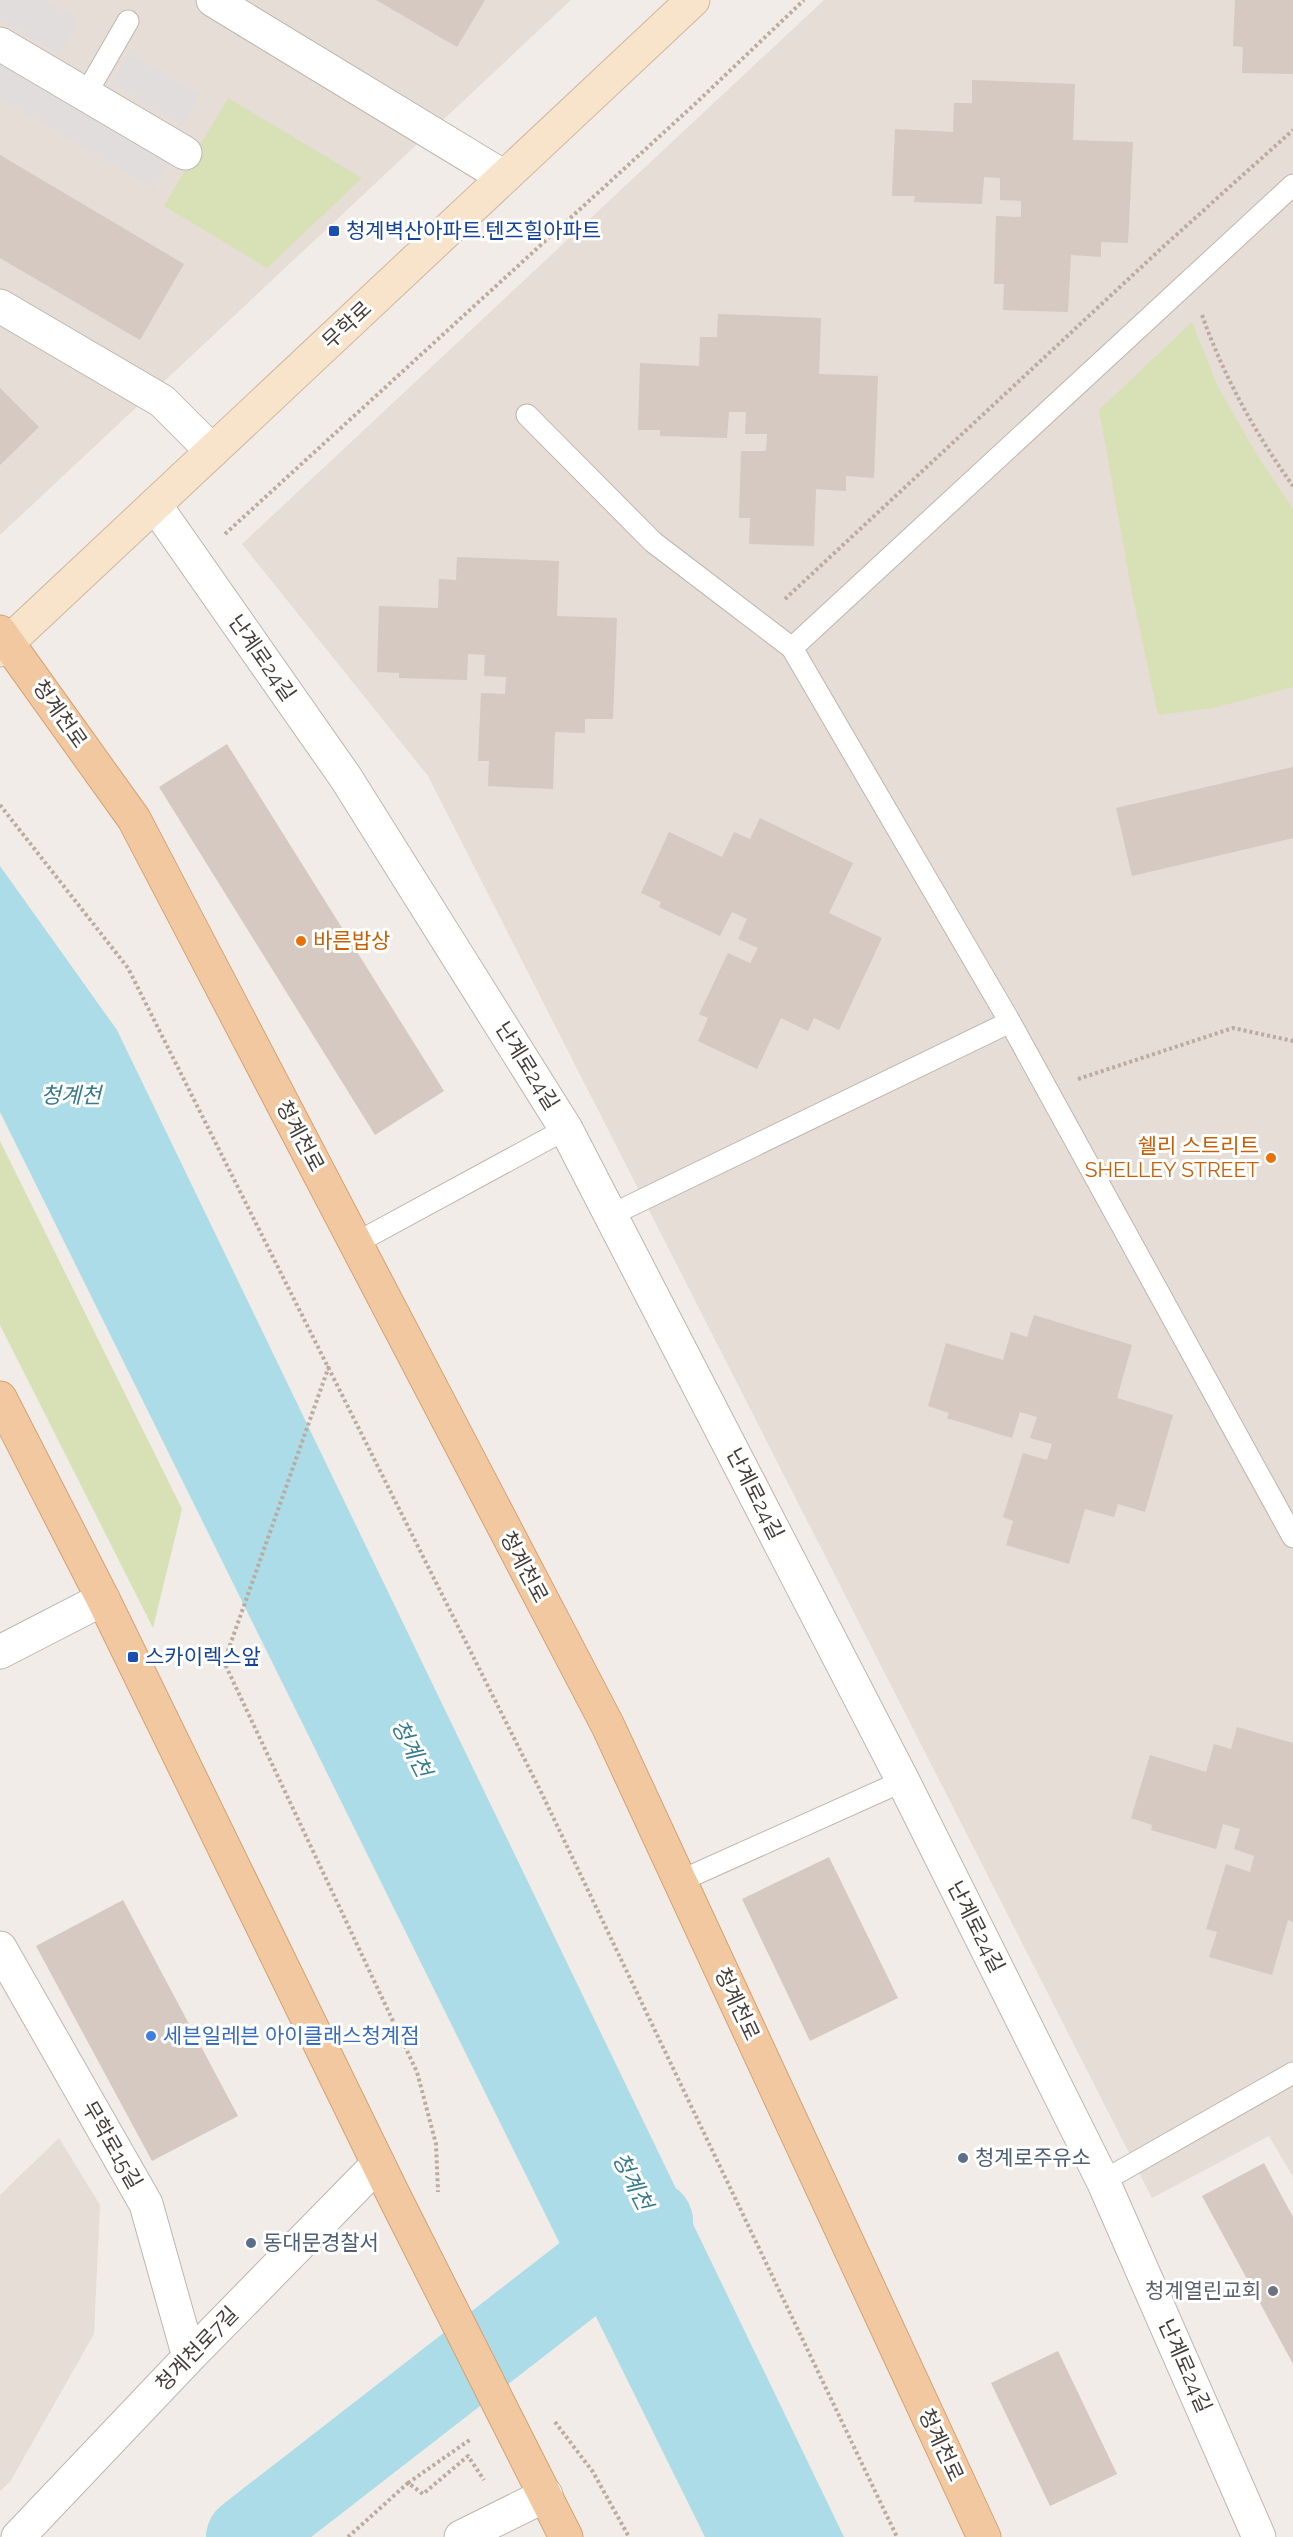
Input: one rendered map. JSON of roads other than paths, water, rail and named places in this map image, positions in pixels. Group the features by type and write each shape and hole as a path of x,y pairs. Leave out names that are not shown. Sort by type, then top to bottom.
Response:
{"main road":[{"name":"무학로","path":"3,641 155,505 693,0"},
{"name":"청계천로","path":"3,641 134,819 608,1726 984,2537"},
{"path":"0,1398 103,1599 378,2164 566,2537"}],"street":[{"path":"213,0 504,177"},
{"path":"0,44 185,153"},
{"path":"0,306 162,401 212,451"},
{"name":"난계로24길","path":"155,505 346,778 566,1129 903,1781 1103,2181 1259,2537"},
{"path":"0,1652 103,1599"},
{"name":"무학로15길","path":"0,1948 146,2204 189,2356"},
{"name":"청계천로7길","path":"18,2537 189,2356 378,2164"},
{"path":"461,2537 546,2495"}],"lane":[{"path":"86,94 129,21"},
{"path":"792,648 1293,184"},
{"path":"527,415 653,542 792,648 1010,1022 1293,1537"},
{"path":"611,1215 1010,1022"},
{"path":"356,1244 566,1129"},
{"path":"680,1881 903,1781"},
{"path":"1103,2181 1293,2073"}],"water":[{"name":"청계천","path":"0,866 117,1030 844,2537 705,2537 0,1112"}],"waterway":[{"path":"246,2537 653,2221"}],"place":[{"name":"청계벽산아파트.텐즈힐아파트","path":"334,231"},
{"name":"바른밥상","path":"301,941"},
{"name":"쉘리 스트리트 SHELLEY STREET","path":"1271,1158"},
{"name":"스카이렉스앞","path":"133,1657"},
{"name":"세븐일레븐 아이클래스청계점","path":"151,2036"},
{"name":"청계로주유소","path":"963,2158"},
{"name":"동대문경찰서","path":"251,2243"},
{"name":"청계열린교회","path":"1273,2291"}]}
